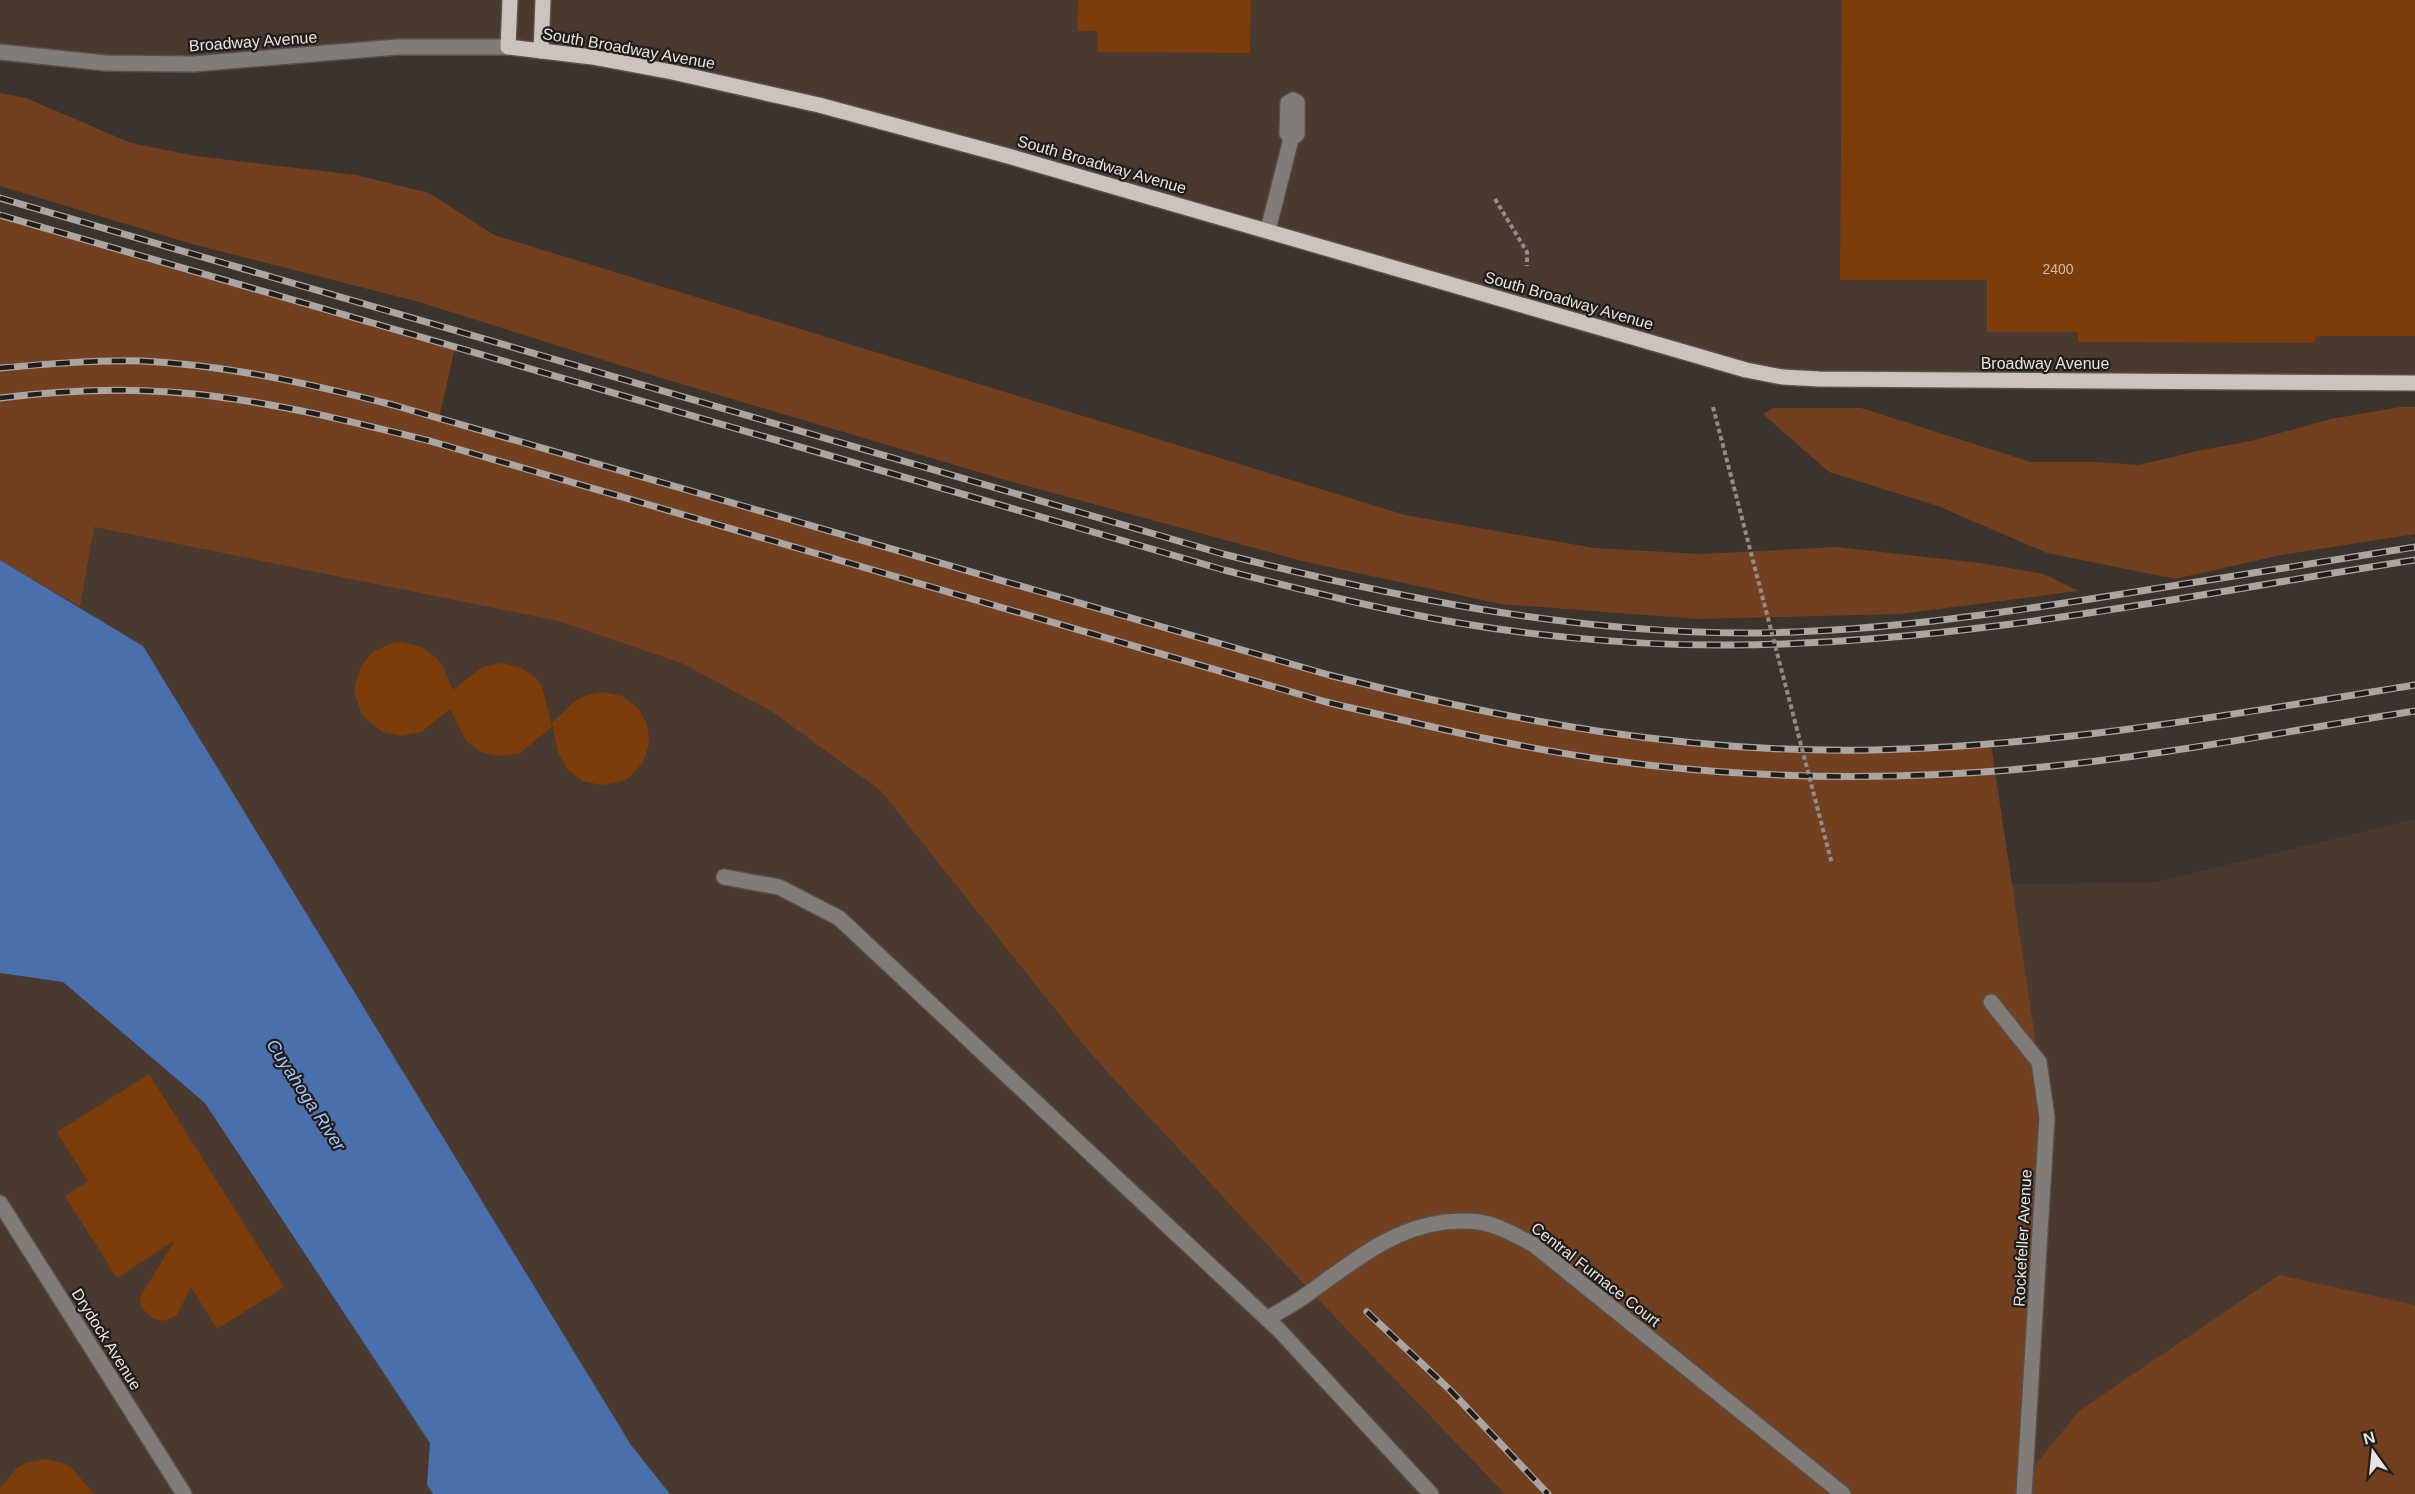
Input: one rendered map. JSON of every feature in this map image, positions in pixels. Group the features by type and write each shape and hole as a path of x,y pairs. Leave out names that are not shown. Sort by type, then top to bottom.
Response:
{"main road":[{"path":"508,47 510,0"},
{"path":"541,51 543,0"},
{"name":"South Broadway Avenue","path":"508,47 592,57 672,72 819,105 1268,230 1678,351"},
{"name":"Broadway Avenue","path":"1678,351 1746,370 1782,377 1819,379 2415,383"}],"street":[{"name":"Broadway Avenue","path":"0,52 75,61 169,64 248,61 397,47 508,47"},
{"path":"1268,230 1291,139"},
{"path":"724,877 779,887 839,918 1267,1319 1431,1494"},
{"name":"Rockefeller Avenue","path":"1991,1002 2039,1062 2048,1117 2024,1494"},
{"name":"Drydock Avenue","path":"0,1203 184,1494"},
{"name":"Central Furnace Court","path":"1267,1319 1311,1292 1380,1242 1427,1226 1451,1222 1480,1222 1505,1230 1534,1245 1843,1494"}],"path":[{"path":"1496,198 1527,252 1527,267"},
{"path":"1713,407 1832,864"}],"shaded area":[{"path":"0,0 2415,0 2415,383 1782,377 819,105 508,47 248,61 0,52"},
{"path":"0,93 26,98 131,143 196,156 356,175 429,193 494,235 1405,515 1594,548 1700,554 1837,547 1980,563 2044,574 2078,591 1899,614 1698,619 1501,604 1302,561 1002,479 658,377 419,302 192,244 0,186"},
{"path":"0,215 455,347 439,419 1329,675 1506,716 1614,734 1708,744 1850,749 1991,745 2047,1117 2026,1476 2079,1411 2279,1275 2415,1305 2415,1494 1505,1494 1311,1292 1090,1053 881,791 771,711 681,663 558,621 94,527 80,607 0,560"},
{"path":"2400,407 2415,407 2415,534 2281,555 2175,579 2047,553 1938,506 1829,472 1763,414 1773,408 1861,408 2031,462 2097,462 2139,465 2251,441 2331,419"},
{"path":"94,527 558,621 681,663 771,711 881,791 1090,1053 1572,891 2156,882 2415,819 2415,1494 0,1494 0,973 62,982 80,607"}],"water":[{"name":"Cuyahoga River","path":"0,560 143,646 631,1445 670,1494 433,1494 427,1485 430,1443 205,1103 63,982 0,973"}],"building":[{"path":"1078,0 1251,0 1250,53 1098,52 1098,31 1077,31"},
{"path":"1842,0 2415,0 2415,336 2315,336 2315,343 2078,342 2078,332 1987,332 1987,280 1840,280"},
{"path":"402,642 421,647 437,658 453,690 482,667 501,663 520,667 536,678 542,687 552,727 520,753 500,756 481,752 466,741 450,709 421,732 402,736 383,732 367,720 361,712 355,694 355,684 361,666 374,651 392,643"},
{"path":"603,692 622,696 638,708 647,724 649,744 643,762 630,777 621,782 602,785 583,781 568,770 558,753 552,723 575,701 584,696"},
{"path":"149,1074 284,1287 217,1329 191,1287 177,1315 164,1321 153,1319 141,1307 140,1297 175,1240 117,1278 65,1196 88,1181 57,1132"},
{"path":"45,1459 64,1463 72,1468 94,1494 0,1494 0,1488 17,1468 26,1463"}],"railway":[{"path":"0,198 1223,554 1416,598 1546,619 1677,631 1743,633 1838,630 2028,609 2415,547"},
{"path":"0,215 1224,570 1356,602 1481,627 1608,641 1691,645 1817,642 1903,636 2074,615 2415,560"},
{"path":"0,368 88,362 174,363 237,371 331,390 393,405 1329,675 1396,692 1531,720 1667,740 1805,750 1942,747 2145,727 2415,685"},
{"path":"0,398 82,391 165,392 246,401 325,416 430,441 1326,702 1501,742 1607,760 1707,771 1808,776 1910,776 2010,770 2112,759 2415,711"},
{"path":"1367,1312 1450,1390 1548,1494"}]}
